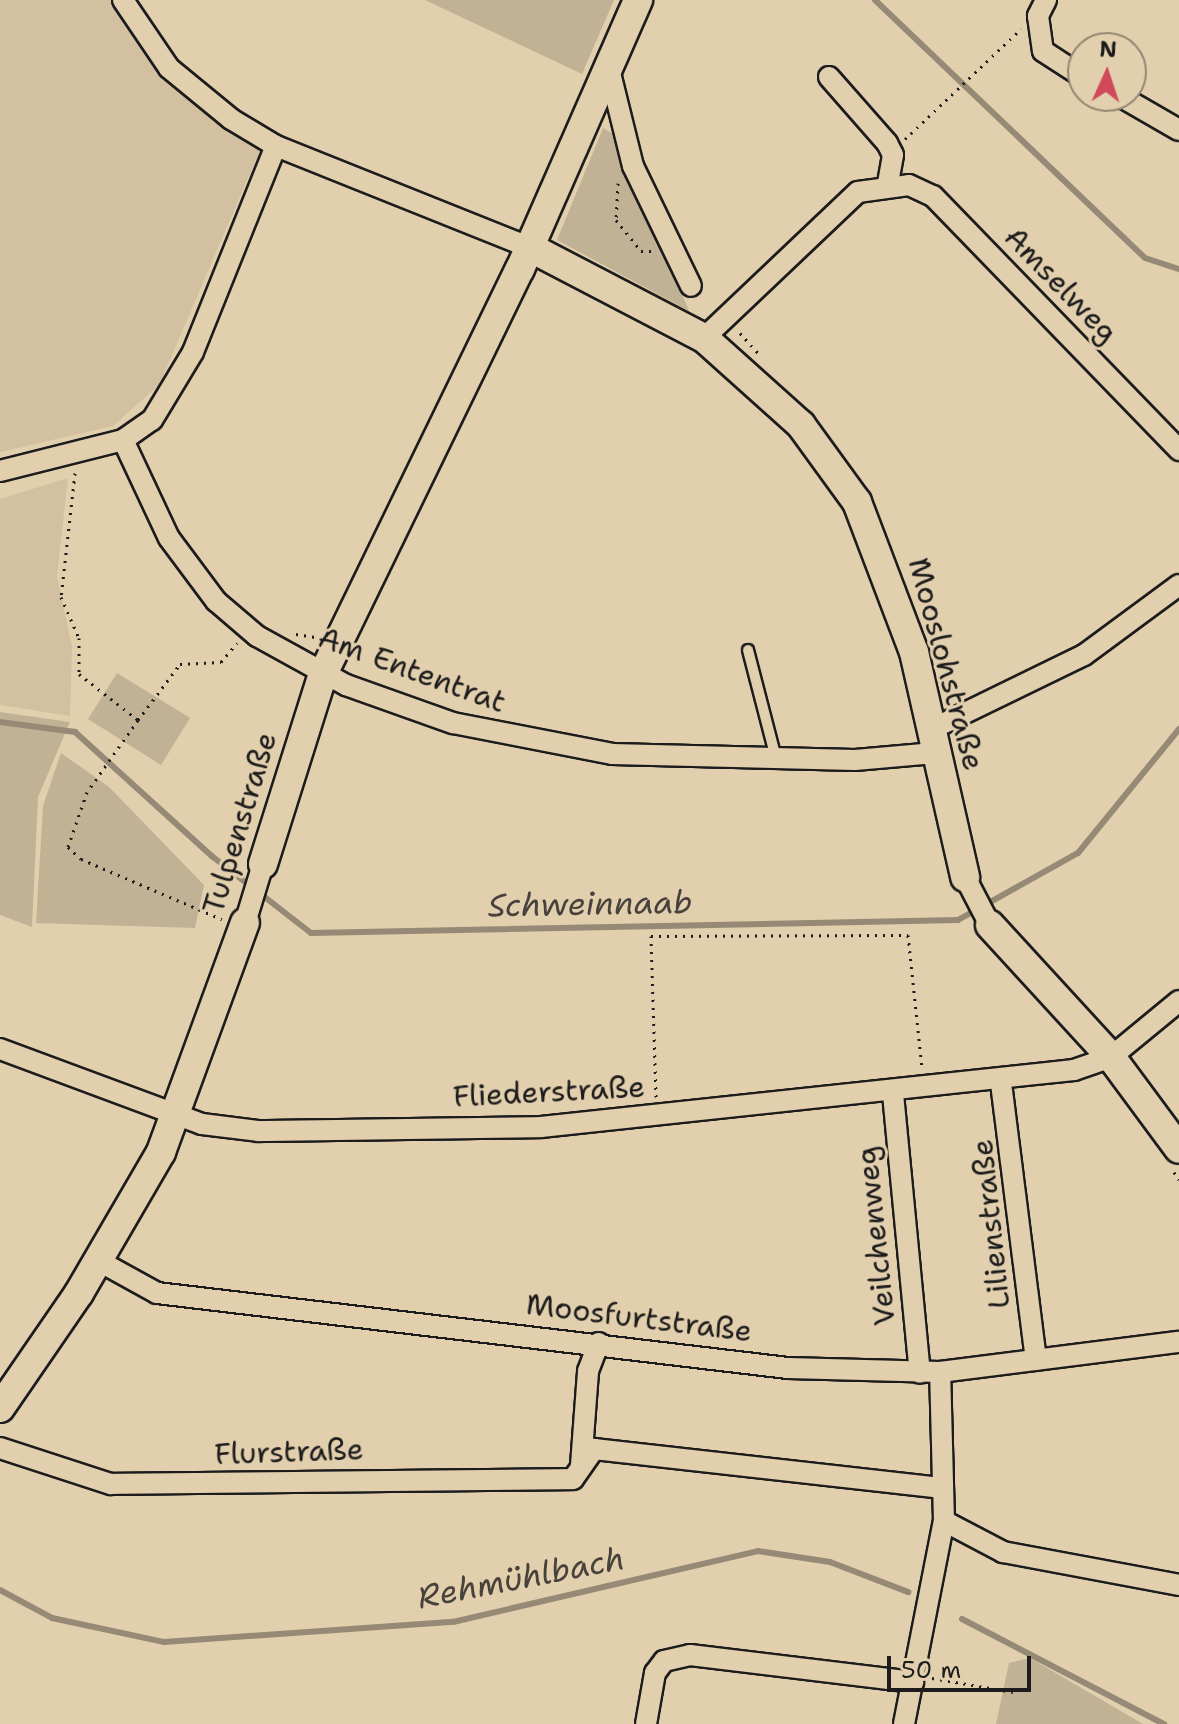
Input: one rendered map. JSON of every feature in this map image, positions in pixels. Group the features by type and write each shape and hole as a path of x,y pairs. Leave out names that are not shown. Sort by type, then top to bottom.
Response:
{"street":[{"path":"123,0 189,88 276,146 529,247 638,0"},
{"path":"1042,8 1043,51 1067,67"},
{"path":"609,69 633,166 691,286"},
{"path":"712,330 858,192 888,184 893,155 829,77"},
{"path":"1147,112 1179,130"},
{"path":"0,471 123,440 173,394 276,146"},
{"name":"Amselweg","path":"888,184 933,196 1179,450"},
{"name":"Mooslohstraße","path":"529,247 712,330 801,425 857,502 909,638 965,877 990,925 1111,1057 1179,1149"},
{"name":"Tulpenstraße","path":"0,1408 99,1261 178,1116 245,923 323,674 529,247"},
{"name":"Am Ententrat","path":"123,440 169,538 216,601 250,629 323,674 453,723 529,741 612,754 776,760 932,741"},
{"path":"932,741 1084,655 1179,585"},
{"path":"1111,1057 1179,1001"},
{"name":"Fliederstraße","path":"0,1049 178,1116 258,1131 541,1127 657,1117 1001,1083 1111,1057"},
{"name":"Lilienstraße","path":"1001,1083 1036,1360"},
{"name":"Veilchenweg","path":"893,1094 930,1372 944,1521 904,1724"},
{"name":"Moosfurtstraße","path":"99,1261 157,1293 599,1343 788,1368 930,1372 1179,1342"},
{"path":"581,1470 588,1371 599,1343"},
{"name":"Flurstraße","path":"0,1448 111,1484 552,1481 573,1479 594,1449 943,1488"},
{"path":"944,1521 1003,1552 1179,1585"},
{"path":"646,1724 655,1673 664,1661 690,1655 913,1682"}],"lane":[{"path":"748,650 776,760"}],"path":[{"path":"893,155 948,93 1042,8"},
{"path":"633,166 615,187 616,220 641,251 670,246"},
{"path":"712,330 767,362"},
{"path":"78,452 61,597 79,638 79,674 138,720"},
{"path":"291,632 314,639 321,628"},
{"path":"199,910 139,878 81,859 68,847 87,792 180,664 221,662 250,629"},
{"path":"657,1117 651,936 908,935 924,1091"},
{"path":"913,1682 928,1678 1013,1692"}],"shaded area":[{"path":"0,0 115,0 261,148 159,385 113,426 0,452"},
{"path":"425,0 614,0 582,74"},
{"path":"603,128 615,135 689,311 557,240"},
{"path":"68,478 57,576 72,647 70,716 0,705 0,499"},
{"path":"117,673 190,718 161,765 88,719"},
{"path":"0,712 70,722 38,797 32,927 0,915"},
{"path":"61,753 109,787 204,885 195,928 36,923 43,806"},
{"path":"1030,1658 1143,1724 996,1724 1009,1663"}],"waterway":[{"path":"875,0 1145,258 1179,269"},
{"name":"Schweinnaab","path":"0,722 75,732 213,857 311,933 958,920 1078,853 1179,729"},
{"name":"Rehmühlbach","path":"0,1590 52,1618 164,1642 453,1622 758,1551 830,1562 908,1592"},
{"name":"Rehmühlbach","path":"962,1619 1164,1724"}]}
